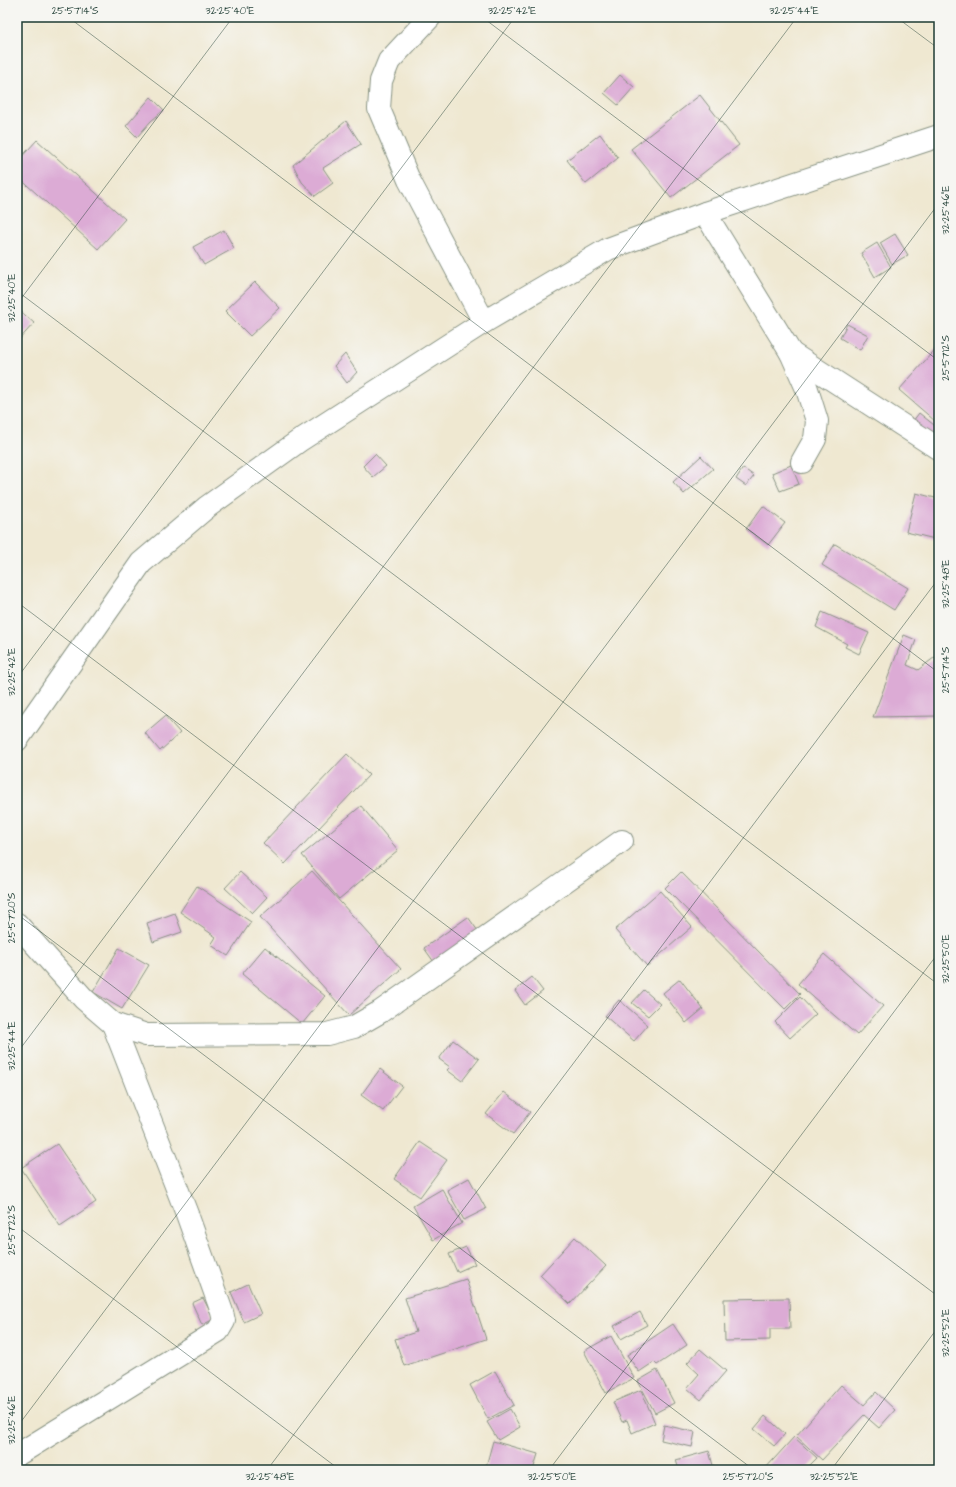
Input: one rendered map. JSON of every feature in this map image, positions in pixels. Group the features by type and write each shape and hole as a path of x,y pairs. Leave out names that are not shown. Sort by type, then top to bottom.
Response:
{"street":[{"path":"430,17 389,61 381,81 379,109 409,180 484,322"},
{"path":"17,740 141,563 207,507 299,441 484,322 608,249 705,213 939,136"},
{"path":"705,213 791,353 807,389 817,422 815,439 802,462"},
{"path":"791,353 939,449"},
{"path":"17,924 84,999 113,1024 146,1035 328,1034 354,1027 380,1012 622,841"},
{"path":"17,1455 218,1331 224,1321 187,1214 113,1024"}],"building":[{"path":"620,75 634,87 618,105 604,93"},
{"path":"700,95 739,145 671,198 631,149"},
{"path":"151,97 164,110 151,121 137,137 126,126"},
{"path":"346,121 361,144 323,168 333,183 315,196 302,182 293,165"},
{"path":"600,134 618,158 586,184 567,160"},
{"path":"37,140 125,219 98,249 17,176 17,162"},
{"path":"224,230 234,248 204,265 193,247"},
{"path":"895,234 908,255 892,264 880,243"},
{"path":"877,243 891,267 875,277 861,253"},
{"path":"255,282 280,308 250,336 225,311"},
{"path":"17,308 34,323 17,342"},
{"path":"847,324 868,335 860,350 840,338"},
{"path":"939,345 939,417 935,421 899,390"},
{"path":"345,354 357,372 347,383 334,366"},
{"path":"919,413 939,429 939,433 932,442 910,425"},
{"path":"375,454 386,466 373,477 363,466"},
{"path":"701,456 713,469 684,494 673,482"},
{"path":"791,465 799,484 780,491 772,473"},
{"path":"743,468 754,476 746,486 736,479"},
{"path":"916,493 939,499 939,540 906,532"},
{"path":"763,506 785,523 768,545 746,529"},
{"path":"835,544 908,588 894,610 822,565"},
{"path":"822,612 869,633 859,654 845,647 847,644 816,627"},
{"path":"904,635 916,640 907,665 918,670 939,654 939,716 873,717"},
{"path":"165,716 180,733 160,751 145,733"},
{"path":"347,754 369,775 285,864 263,843"},
{"path":"361,806 398,850 339,899 302,855"},
{"path":"312,871 401,969 349,1015 260,917"},
{"path":"240,872 267,897 252,913 225,888"},
{"path":"681,872 800,994 785,1009 665,888"},
{"path":"197,886 251,922 228,956 211,945 216,937 180,912"},
{"path":"660,891 692,927 647,966 615,930"},
{"path":"175,913 182,932 153,942 147,923"},
{"path":"468,917 483,938 439,969 424,948"},
{"path":"265,947 325,996 302,1024 242,974"},
{"path":"119,948 149,965 122,1009 93,992"},
{"path":"824,954 883,1006 857,1035 798,984"},
{"path":"532,977 543,991 525,1005 515,991"},
{"path":"680,979 703,1009 686,1023 663,993"},
{"path":"644,990 660,1004 648,1016 632,1003"},
{"path":"800,997 816,1014 790,1038 775,1022"},
{"path":"619,1000 648,1025 634,1041 605,1016"},
{"path":"453,1040 479,1059 462,1081 447,1070 450,1067 439,1059"},
{"path":"380,1069 402,1086 383,1111 361,1095"},
{"path":"504,1092 530,1112 513,1134 486,1114"},
{"path":"420,1142 447,1160 420,1197 394,1179"},
{"path":"57,1144 96,1202 60,1226 21,1168"},
{"path":"469,1178 486,1209 464,1220 447,1190"},
{"path":"442,1189 462,1223 433,1240 413,1206"},
{"path":"575,1237 606,1266 570,1304 540,1275"},
{"path":"466,1247 475,1264 457,1272 449,1254"},
{"path":"466,1279 486,1339 404,1366 395,1339 416,1332 405,1298"},
{"path":"248,1284 261,1314 244,1322 231,1292"},
{"path":"203,1298 214,1319 202,1325 192,1303"},
{"path":"789,1298 790,1329 770,1329 770,1340 725,1341 724,1299"},
{"path":"640,1312 647,1325 621,1339 614,1326"},
{"path":"673,1324 687,1345 657,1365 654,1362 639,1372 627,1355"},
{"path":"611,1336 634,1378 606,1393 584,1351"},
{"path":"700,1349 726,1371 701,1400 687,1388 699,1374 687,1363"},
{"path":"657,1370 674,1403 655,1413 638,1381"},
{"path":"495,1371 514,1405 488,1419 470,1385"},
{"path":"841,1385 864,1405 876,1392 895,1410 879,1428 864,1415 822,1460 796,1436"},
{"path":"641,1390 655,1423 632,1433 627,1420 622,1422 613,1402"},
{"path":"510,1409 520,1427 498,1440 487,1422"},
{"path":"765,1416 785,1434 774,1446 754,1429"},
{"path":"664,1425 695,1432 692,1447 661,1440"},
{"path":"794,1437 817,1458 805,1470 764,1470"},
{"path":"493,1441 538,1454 533,1470 485,1470"},
{"path":"709,1451 714,1469 679,1470 676,1460"}]}
